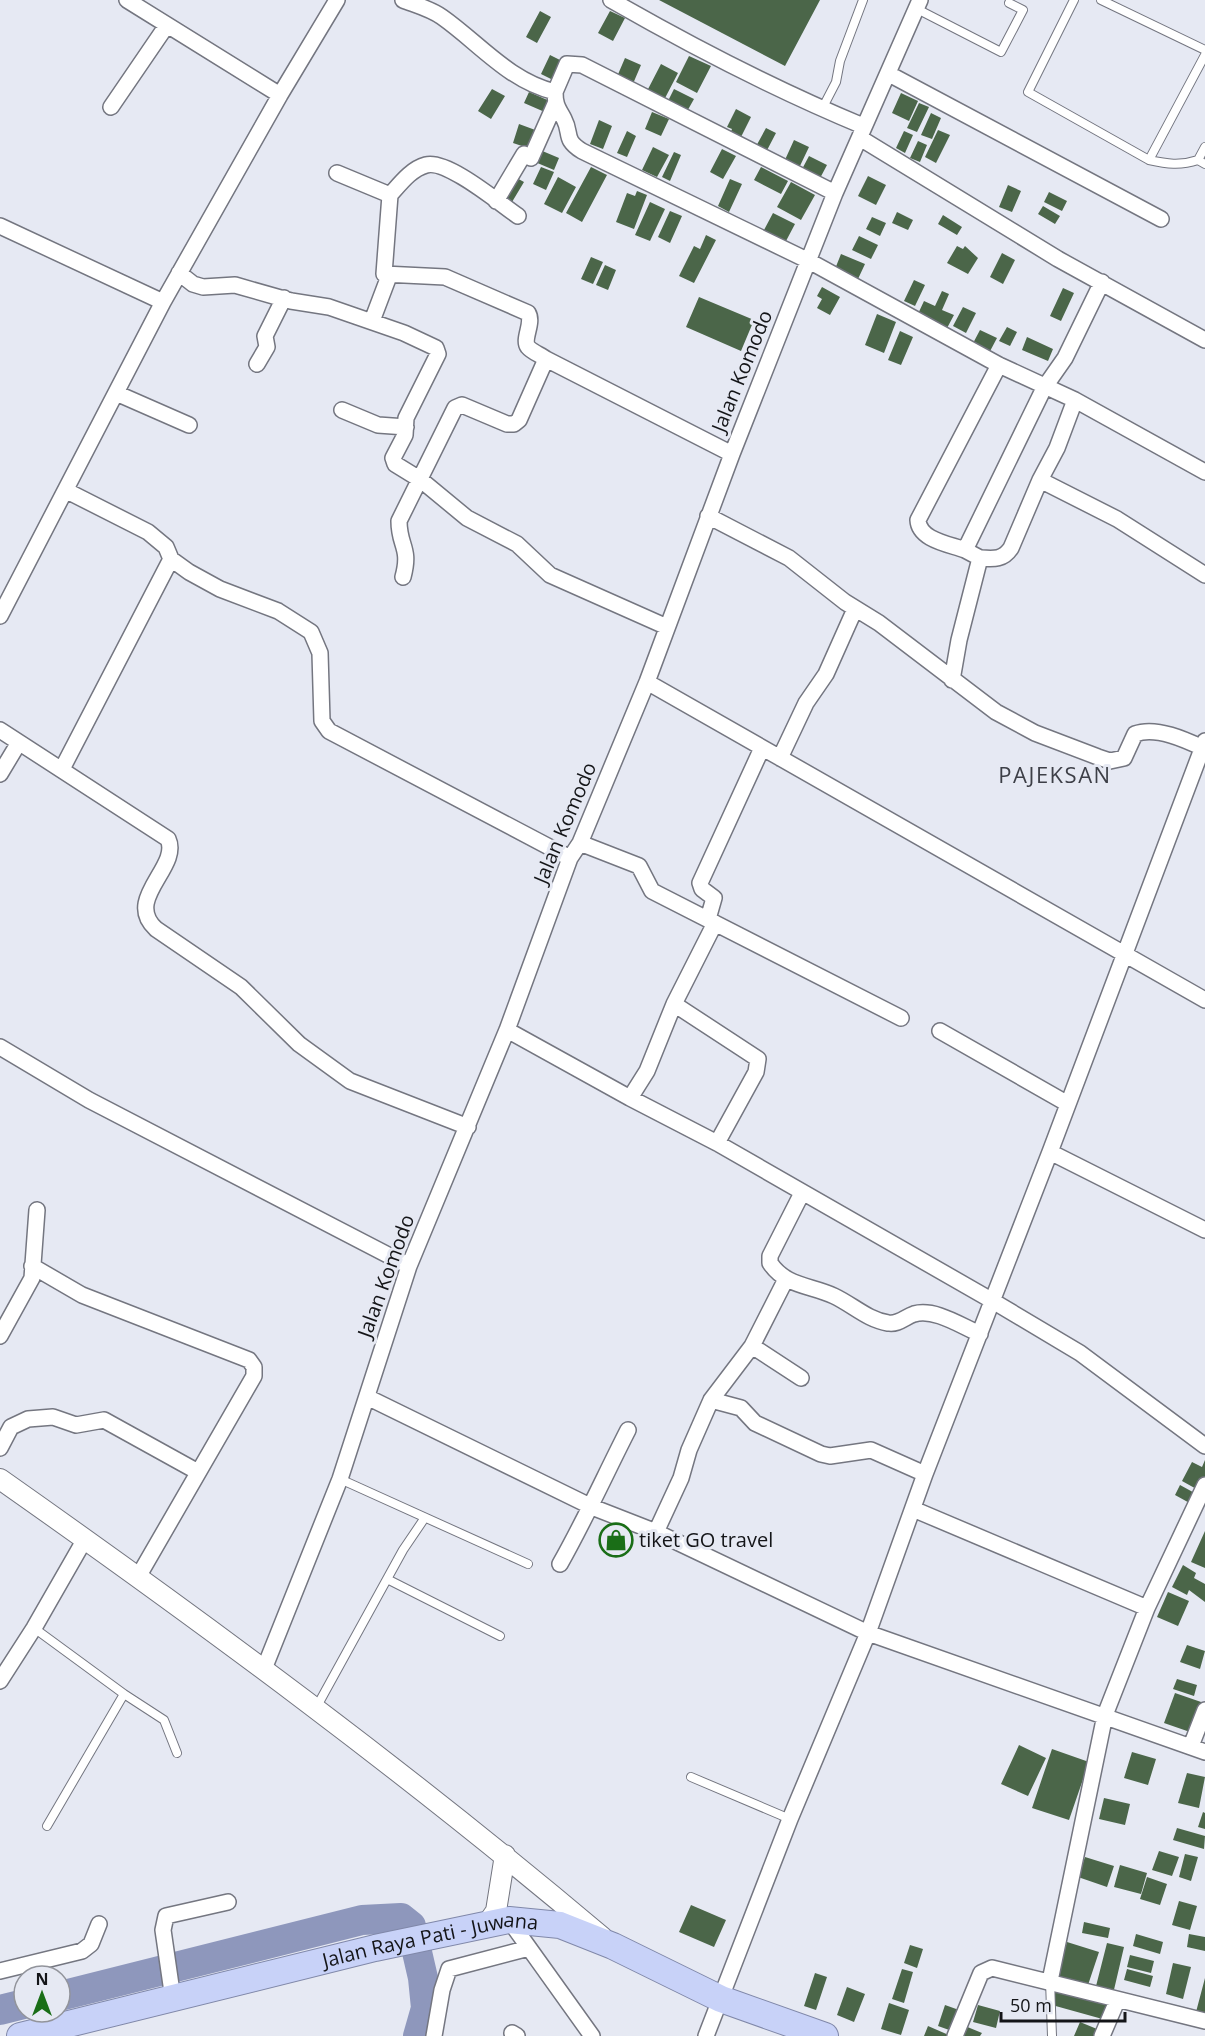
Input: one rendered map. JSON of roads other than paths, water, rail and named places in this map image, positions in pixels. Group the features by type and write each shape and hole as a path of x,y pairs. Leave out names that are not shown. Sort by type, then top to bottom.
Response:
{"highway":[{"name":"Jalan Raya Pati - Juwana","path":"20,2036 171,1990 498,1922 560,1925 613,1946 721,1999 825,2036"}],"street":[{"path":"127,0 280,95"},
{"path":"0,616 49,518 67,491 163,302 280,95 337,0"},
{"path":"403,0 441,16 503,67 555,98 572,145 809,261 999,365 1044,388 1075,400 1205,472"},
{"path":"611,0 670,34 822,109 1102,282 1205,340"},
{"name":"Jalan Komodo","path":"264,1669 340,1479 409,1266 507,1030 570,858 580,843 647,682 732,453 835,194 918,4"},
{"path":"111,107 167,25"},
{"path":"496,201 524,154 531,158 567,64 582,65 835,194"},
{"path":"889,74 1161,219"},
{"path":"518,216 438,164 426,164 415,170 390,195 384,274 445,278 528,313 531,319 527,346 546,359 732,453"},
{"path":"337,173 390,195"},
{"path":"0,226 163,302"},
{"path":"179,273 193,284 203,287 235,285 329,307 424,341 438,350 406,418 405,435 393,461 421,480 467,518 517,544 550,575 667,627"},
{"path":"372,321 389,276"},
{"path":"965,550 1044,388 1065,358 1102,282"},
{"path":"257,364 267,348 265,336 284,298"},
{"path":"403,577 407,552 399,533 399,521 455,408 462,405 507,424 514,424 519,420 546,359"},
{"path":"999,365 918,520 921,531 927,536 981,558 1005,556 1022,526 1040,480 1057,448 1075,400"},
{"path":"116,393 189,425"},
{"path":"342,410 378,425 406,427"},
{"path":"1040,480 1117,519 1205,575"},
{"path":"67,491 148,532 166,548 171,559 189,572 220,589 278,611 311,632 320,653 322,721 329,731 570,858"},
{"path":"706,2036 790,1819 868,1633 925,1474 1204,746 1149,731 1141,732 1135,734 1124,758 1110,760 1021,726 952,680 879,623 855,609 789,558 708,516"},
{"path":"952,680 964,620 981,558"},
{"path":"62,769 171,559"},
{"path":"780,758 806,703 826,674 855,609"},
{"path":"647,682 1205,1000"},
{"path":"0,730 18,744 62,769 168,839 170,851 147,899 147,917 156,929 241,987 299,1044 350,1081 468,1127"},
{"path":"0,774 18,744"},
{"path":"630,1098 647,1071 711,921 714,898 702,889 700,883 762,748"},
{"path":"580,843 639,866 652,891 901,1018"},
{"path":"674,1004 758,1059 756,1072 717,1143"},
{"path":"507,1030 717,1143 1080,1353 1205,1446"},
{"path":"940,1031 1068,1104"},
{"path":"0,1047 89,1100 409,1266"},
{"path":"1050,1152 1205,1230"},
{"path":"802,1193 770,1256 770,1263 776,1272 806,1289 833,1296 867,1316 887,1323 895,1324 915,1314 926,1313 980,1334"},
{"path":"0,1336 32,1278 37,1210"},
{"path":"32,1266 82,1295 252,1363 254,1376 138,1577"},
{"path":"656,1532 681,1478 689,1450 711,1400 752,1346 786,1279"},
{"path":"752,1346 801,1378"},
{"path":"367,1397 592,1507 656,1532 868,1633 1198,1749 1205,1710"},
{"path":"711,1400 741,1408 755,1424 821,1454 830,1456 872,1450 925,1474"},
{"path":"0,1448 11,1427 28,1419 53,1417 76,1425 104,1420 198,1472"},
{"path":"560,1564 592,1507 601,1482 628,1430"},
{"path":"0,1479 264,1669 505,1855 613,1946"},
{"path":"1050,1981 1105,1715 1147,1608 1205,1485"},
{"path":"913,1509 1147,1608"},
{"path":"0,1681 34,1628 85,1539"},
{"path":"505,1855 496,1911 498,1922 529,1948 592,2036"},
{"path":"171,1990 163,1923 166,1916 228,1902"},
{"path":"0,1971 82,1950 91,1944 99,1924"},
{"path":"434,2036 442,1990 449,1970 529,1948"},
{"path":"955,2036 981,1973 986,1969 1008,1970 1117,2001 1205,2021"},
{"path":"1102,2036 1117,2001"}],"lane":[{"path":"822,109 836,82 840,60 863,0"},
{"path":"1074,0 1028,92 1149,160 1185,165 1202,162 1205,147"},
{"path":"1101,0 1205,50"},
{"path":"918,4 1001,52 1023,10 1007,1"},
{"path":"1149,160 1205,55"},
{"path":"340,1479 424,1519 528,1564"},
{"path":"316,1709 387,1579 424,1519"},
{"path":"387,1579 500,1636"},
{"path":"34,1628 124,1694 165,1720 177,1752"},
{"path":"47,1826 124,1694"},
{"path":"691,1778 790,1819"},
{"path":"1050,1981 1052,2036"}],"waterway":[{"path":"72,1993 362,1920 401,1918 411,1926 423,1978 426,2008 418,2036"},
{"path":"0,2010 12,2007"}],"place":[{"name":"tiket GO travel","path":"616,1540"}],"district":[{"name":"PAJEKSAN","path":"1055,775"}]}
